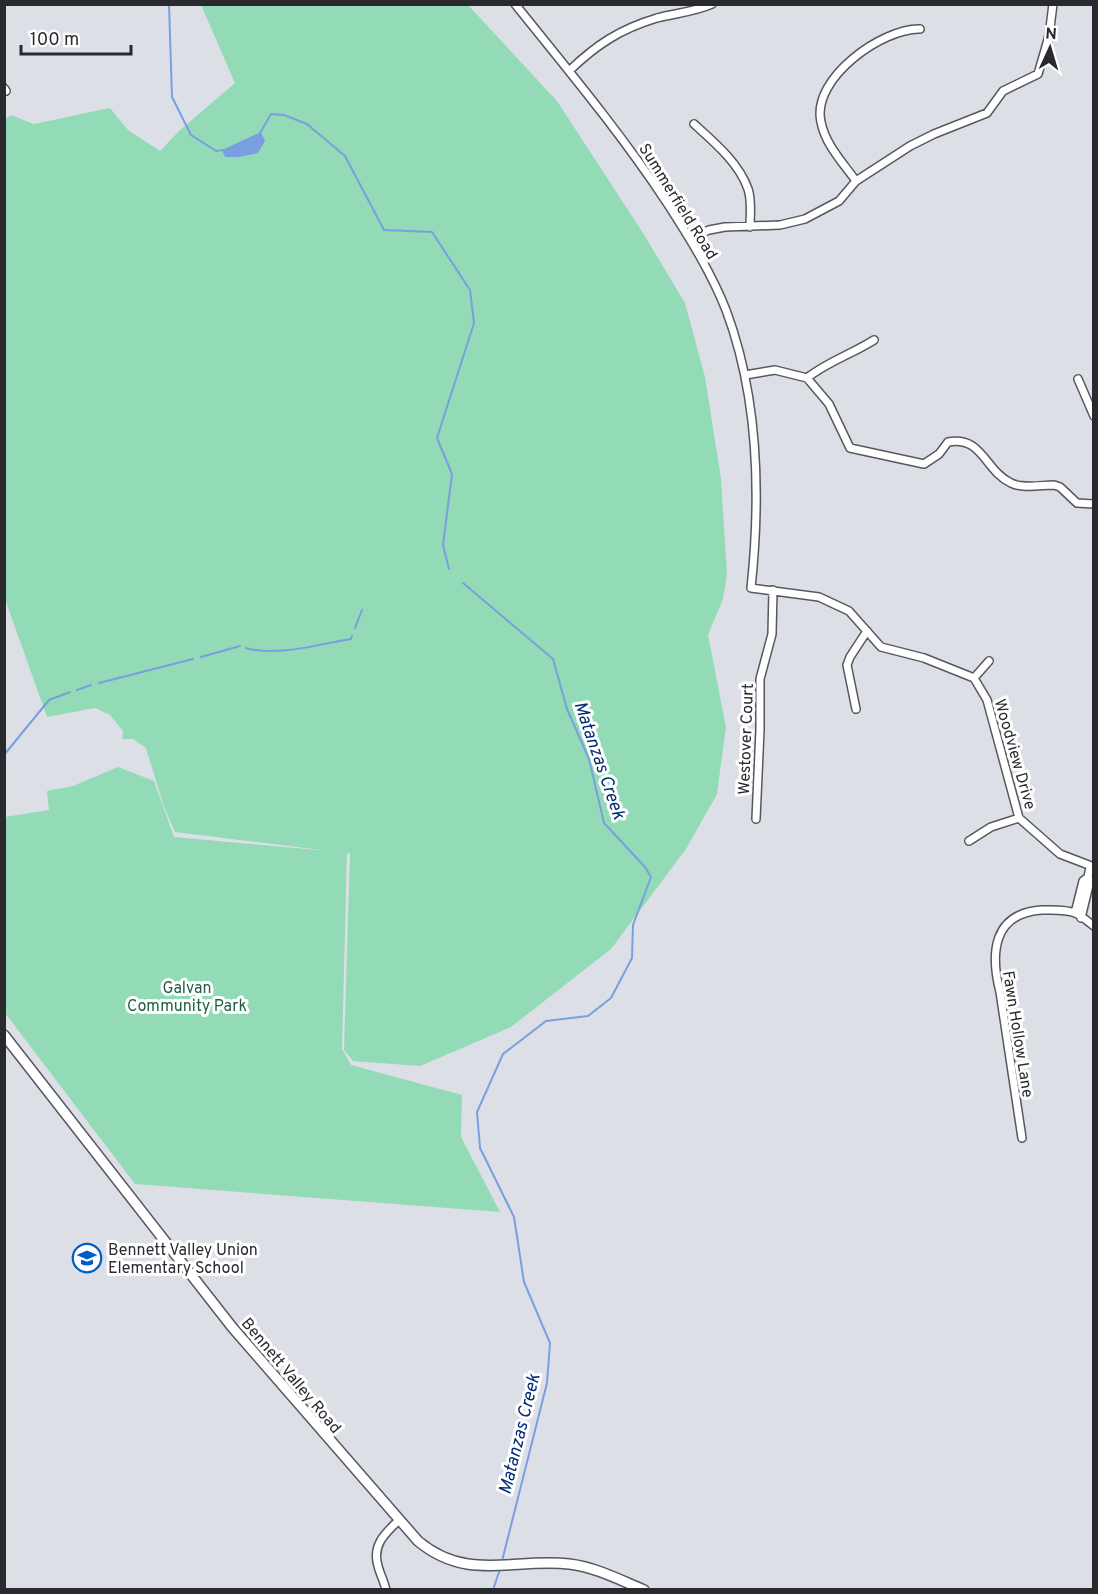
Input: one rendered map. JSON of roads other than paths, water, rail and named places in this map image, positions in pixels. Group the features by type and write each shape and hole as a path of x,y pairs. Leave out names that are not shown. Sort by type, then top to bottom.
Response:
{"street":[{"name":"Summerfield Road","path":"515,4 633,151 690,238 726,310 745,375 755,449 756,537 751,588 774,590"},
{"path":"569,71 593,48 627,29 655,19 698,10 712,4"},
{"path":"690,238 709,230 740,225 750,227 780,225 805,219 838,201 856,182 910,146 987,113 1003,91 1038,74 1049,36 1053,4"},
{"path":"856,182 830,146 820,121 824,95 838,71 865,50 898,32 920,28"},
{"path":"694,124 717,144 740,173 749,190 750,227"},
{"path":"807,378 823,366 851,354 874,340"},
{"path":"745,375 775,370 807,378 828,404 850,448 924,464 939,454 948,442 960,439 975,446 1002,479 1015,485 1054,485 1060,487 1077,503 1094,504"},
{"path":"1078,379 1094,416"},
{"path":"774,590 819,597 849,611 881,647 924,658 974,678 989,661"},
{"name":"Westover Court","path":"756,819 760,679 772,634 774,590"},
{"path":"856,709 847,665 867,631"},
{"name":"Woodview Drive","path":"974,678 987,700 1019,818 1060,854 1091,867"},
{"path":"969,841 991,827 1019,818"},
{"path":"1078,915 1083,881 1088,877 1091,867"},
{"name":"Fawn Hollow Lane","path":"1022,1138 1000,992 994,968 997,942 1010,919 1032,911 1052,910 1078,915 1094,926"},
{"name":"Bennett Valley Road","path":"4,1035 232,1327 398,1521 431,1553 448,1561 484,1566 572,1564 595,1570 644,1590"},
{"path":"386,1590 377,1564 377,1551 381,1536 398,1521"}],"water":[{"path":"261,132 265,141 258,153 225,157 222,150"}],"waterway":[{"name":"Matanzas Creek","path":"169,4 172,97 191,135 216,151 223,150"},
{"name":"Matanzas Creek","path":"260,133 271,114 284,115 307,124 345,156 384,230 432,232 470,290 474,323 437,438 452,474 443,545 449,569"},
{"name":"Matanzas Creek","path":"463,583 553,659 567,709 589,759 604,823 645,867 651,877 633,925 632,958 611,998 588,1016 546,1021 503,1054 477,1112 480,1148 514,1217 524,1282 550,1343 547,1383 502,1561"},
{"path":"355,628 362,610"},
{"path":"246,648 284,650 351,639 352,636"},
{"path":"201,657 240,646"},
{"path":"99,683 193,659"},
{"path":"77,690 91,685"},
{"path":"4,755 49,700 70,692"},
{"name":"Matanzas Creek","path":"493,1590 500,1569"}],"place":[{"name":"Bennett Valley Union Elementary School","path":"87,1258"}],"park label":[{"name":"Galvan Community Park","path":"187,996"}]}
